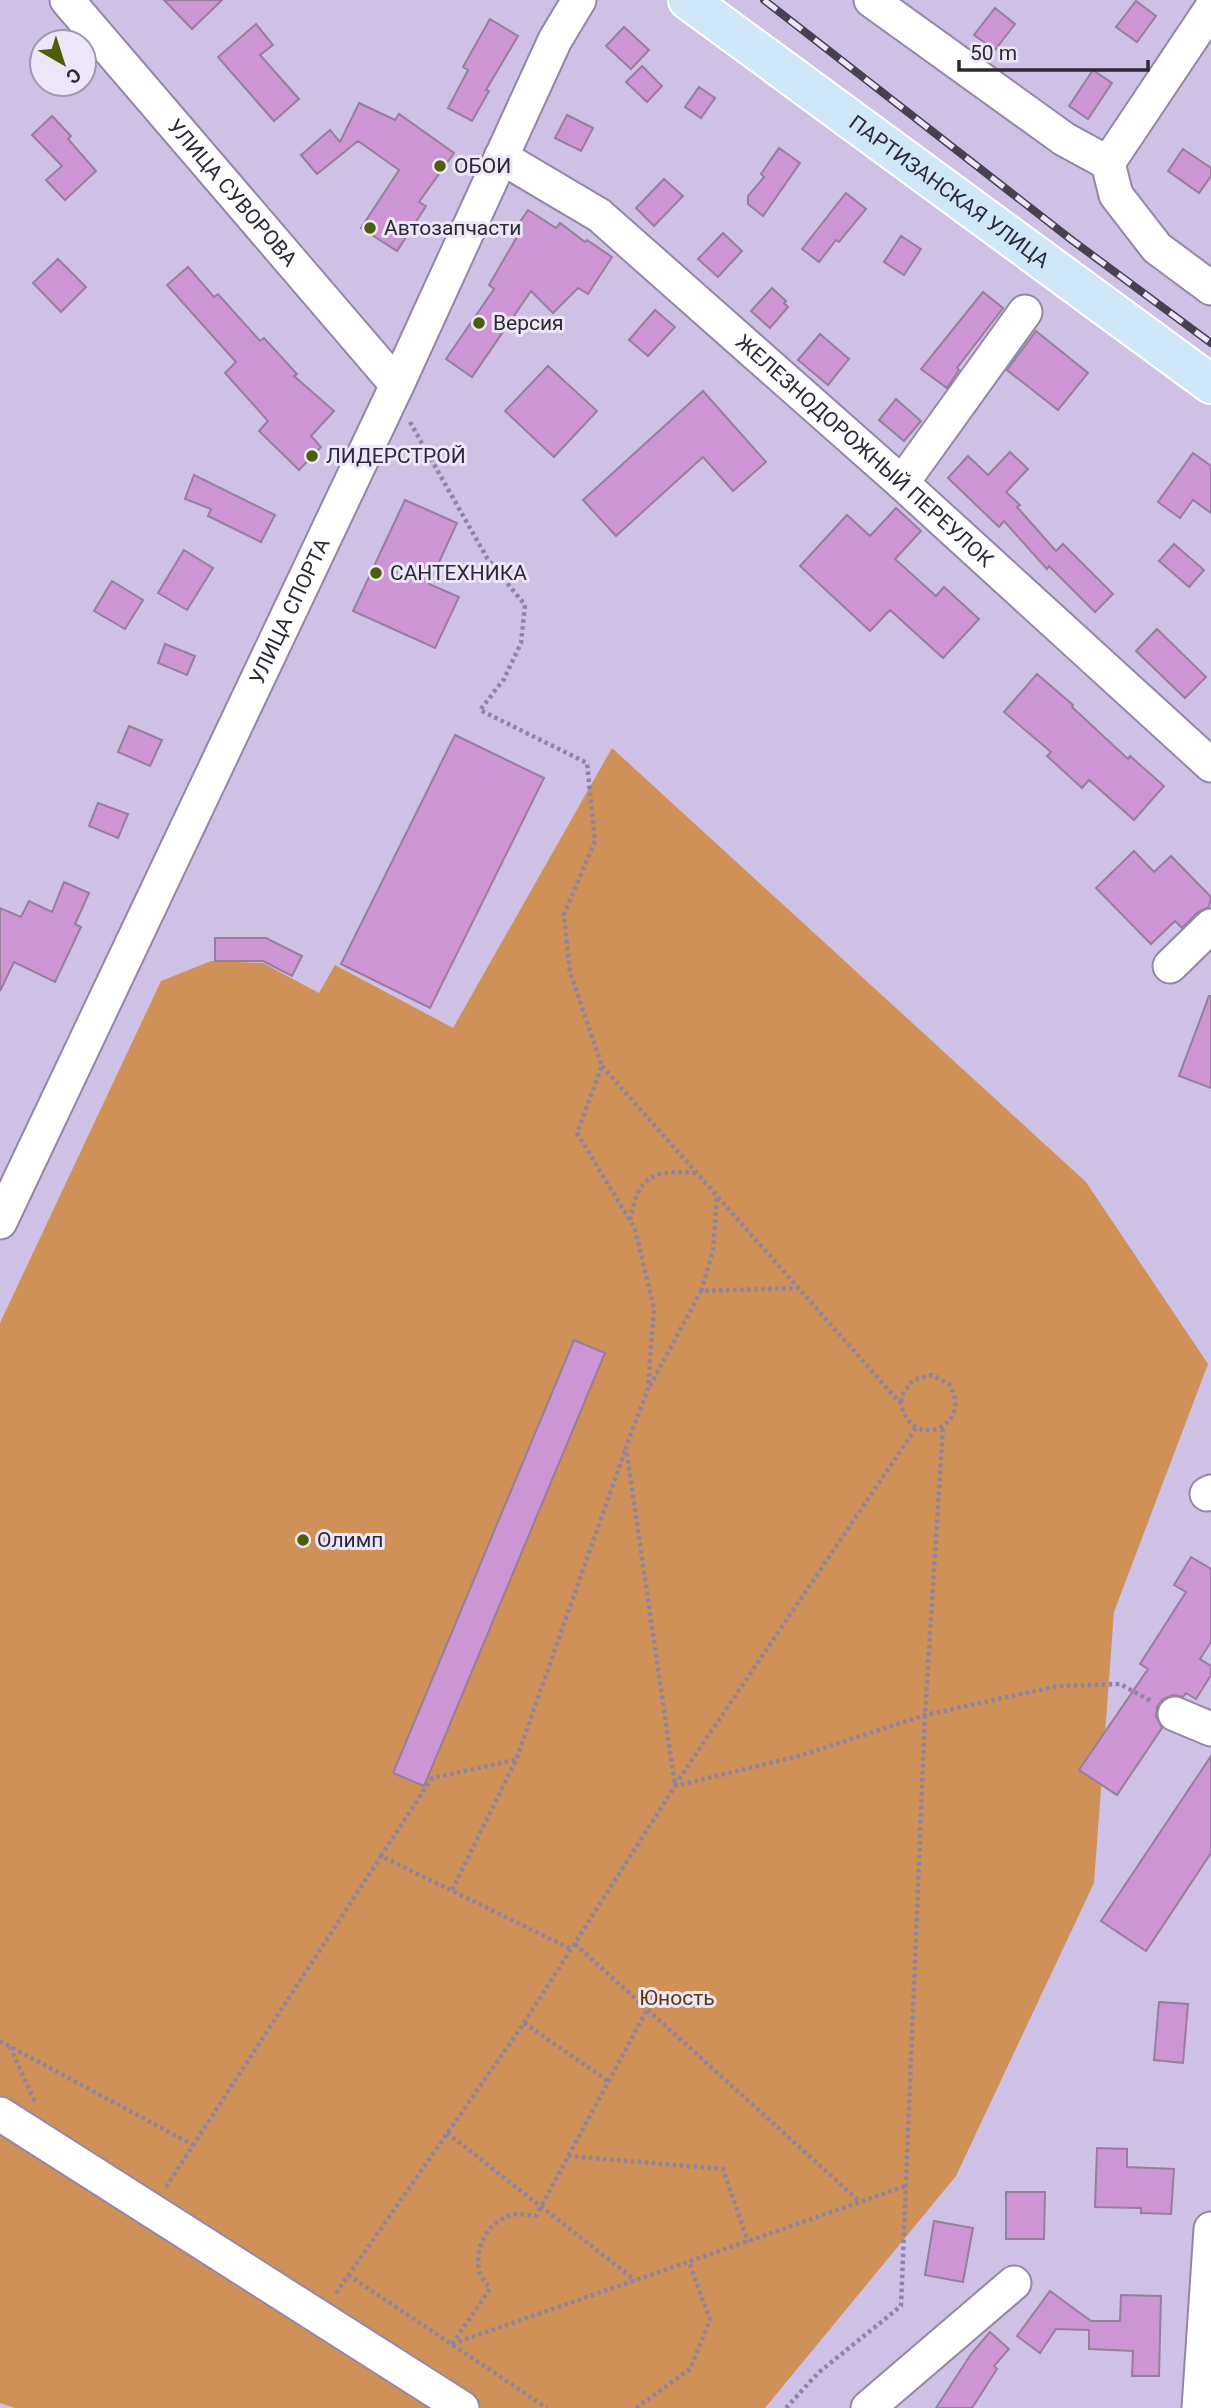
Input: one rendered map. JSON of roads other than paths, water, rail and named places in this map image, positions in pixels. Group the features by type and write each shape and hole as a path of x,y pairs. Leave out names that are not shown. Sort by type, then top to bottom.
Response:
{"main road":[{"name":"ПАРТИЗАНСКАЯ УЛИЦА","path":"688,0 1211,384"}],"street":[{"name":"УЛИЦА СУВОРОВА","path":"67,0 397,385"},
{"name":"УЛИЦА СПОРТА","path":"0,1222 397,385 555,40 579,0"},
{"path":"871,0 1064,139 1108,163 1116,195 1157,248 1211,288"},
{"path":"1108,163 1211,9"},
{"name":"ЖЕЛЕЗНОДОРОЖНЫЙ ПЕРЕУЛОК","path":"501,157 599,215 902,483 1211,765"},
{"path":"902,483 1025,312"},
{"path":"1170,966 1211,926"},
{"path":"1175,1714 1211,1729"},
{"path":"0,2114 462,2408"},
{"path":"1199,2408 1211,2229"},
{"path":"868,2408 1014,2283"}],"railway":[{"path":"764,0 1073,241 1211,343"}],"place":[{"name":"ОБОИ","path":"440,166"},
{"name":"Автозапчасти","path":"370,228"},
{"name":"Версия","path":"479,323"},
{"name":"ЛИДЕРСТРОЙ","path":"312,456"},
{"name":"САНТЕХНИКА","path":"376,573"},
{"name":"Олимп","path":"303,1540"}],"park label":[{"name":"Юность","path":"677,1998"}]}
